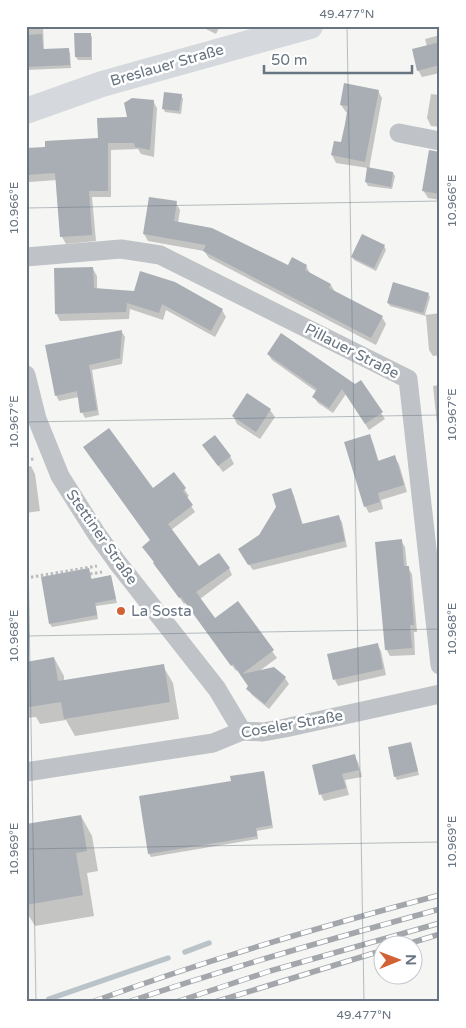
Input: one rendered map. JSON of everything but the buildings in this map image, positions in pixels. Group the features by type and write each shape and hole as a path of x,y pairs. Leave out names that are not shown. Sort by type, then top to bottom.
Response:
{"main road":[{"name":"Breslauer Straße","path":"26,111 102,84 310,26"}],"street":[{"path":"399,133 440,141"},
{"name":"Pillauer Straße","path":"26,257 121,249 160,255 408,379 440,665"},
{"name":"Stettiner Straße","path":"26,375 37,419 60,476 117,562 217,689 242,731"},
{"name":"Coseler Straße","path":"26,772 213,743 242,731 264,732 440,694"}],"path":[{"path":"26,578 117,562"}],"waterway":[{"path":"185,952 209,943"},
{"path":"49,999 168,958"}],"railway":[{"path":"92,1002 264,944 440,895"},
{"path":"128,1002 244,965 440,909"},
{"path":"176,1002 270,971 440,923"},
{"path":"424,939 440,934"},
{"path":"215,1002 374,953"}],"place":[{"name":"La Sosta","path":"121,611"}]}
